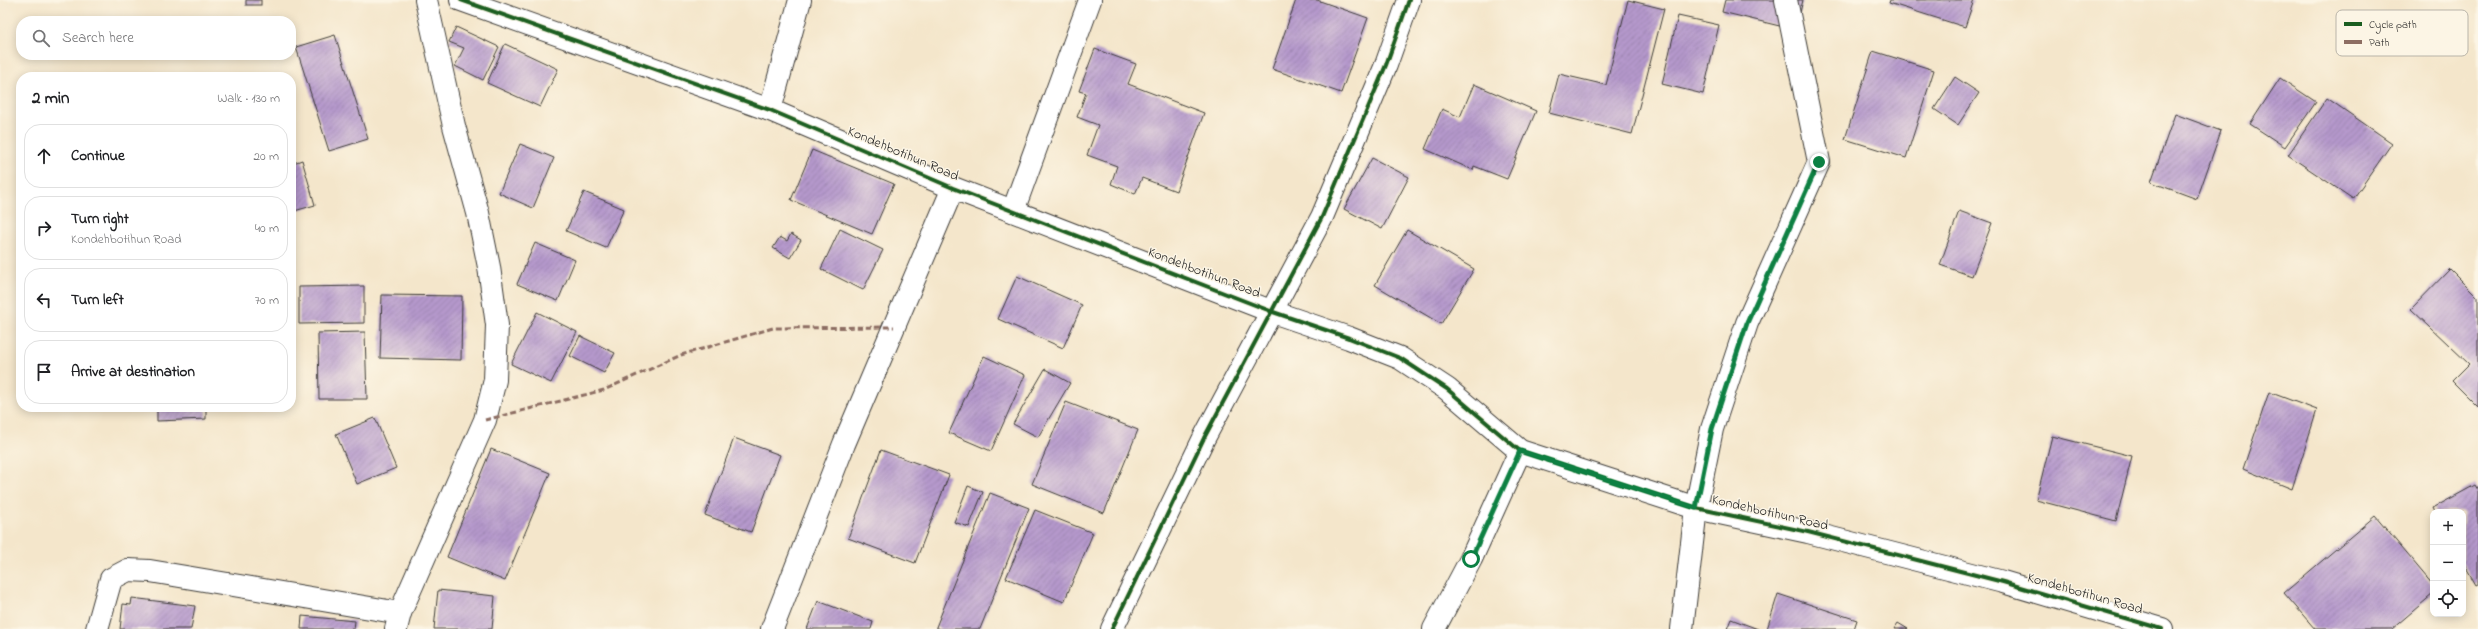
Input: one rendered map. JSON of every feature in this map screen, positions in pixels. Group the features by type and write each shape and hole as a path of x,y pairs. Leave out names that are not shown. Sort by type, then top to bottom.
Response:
{"street":[{"path":"97,629 111,579 128,570 150,571 398,621 485,420 496,380 497,326 489,267 478,213 454,126 426,0"},
{"name":"Kondehbotihun Road","path":"461,0 770,110 953,188 1273,312 1349,338 1400,358 1446,389 1520,451 1696,508 1808,532 2003,582 2162,629"},
{"path":"770,110 800,0"},
{"path":"1013,211 1090,0"},
{"path":"1112,629 1204,438 1273,312 1322,217 1386,65 1409,0"},
{"path":"1682,629 1696,508 1712,429 1747,323 1819,162 1786,0"},
{"path":"772,629 844,444 953,188"},
{"path":"1434,629 1471,559 1520,451"}],"building":[{"path":"246,0 261,0 261,5 246,5"},
{"path":"1296,0 1317,0 1368,18 1341,93 1272,69"},
{"path":"1628,0 1664,9 1632,134 1549,113 1559,74 1606,85"},
{"path":"1725,0 1803,0 1796,30 1722,12"},
{"path":"1890,0 1974,0 1965,27 1889,3"},
{"path":"1678,16 1719,25 1703,94 1662,84"},
{"path":"456,27 499,47 483,80 455,66 464,48 449,42"},
{"path":"335,35 368,139 329,151 296,47"},
{"path":"505,44 558,69 540,107 487,83"},
{"path":"1095,49 1136,64 1128,84 1204,113 1176,191 1142,178 1135,194 1111,184 1117,166 1087,155 1098,125 1077,117 1086,93 1079,91"},
{"path":"1873,51 1934,70 1906,158 1845,139"},
{"path":"1955,77 1979,93 1958,125 1934,109"},
{"path":"2280,78 2316,102 2285,147 2250,124"},
{"path":"1474,84 1536,111 1507,179 1474,166 1473,170 1425,149 1442,109 1460,117"},
{"path":"2327,98 2392,143 2353,199 2288,155"},
{"path":"2175,114 2221,131 2197,199 2151,182"},
{"path":"520,144 554,158 533,208 499,193"},
{"path":"812,150 894,184 872,234 791,200"},
{"path":"1372,158 1409,177 1382,229 1344,209"},
{"path":"302,160 315,205 296,211 296,162"},
{"path":"584,192 624,209 606,248 566,231"},
{"path":"1959,211 1992,223 1972,276 1940,265"},
{"path":"840,229 883,250 863,290 821,269"},
{"path":"1407,230 1474,269 1441,324 1375,285"},
{"path":"791,234 801,240 790,258 773,248 780,237 787,241"},
{"path":"535,243 575,260 558,301 517,284"},
{"path":"2450,269 2478,297 2478,407 2452,381 2469,364 2411,309"},
{"path":"1017,276 1082,305 1063,348 998,319"},
{"path":"364,286 364,323 299,324 299,287"},
{"path":"382,295 462,296 461,360 380,358"},
{"path":"537,312 577,332 551,383 511,364"},
{"path":"365,332 367,399 319,399 318,333"},
{"path":"580,336 615,353 604,373 570,356"},
{"path":"984,356 1025,375 991,451 949,433"},
{"path":"1045,369 1070,383 1038,437 1013,424"},
{"path":"2269,392 2317,410 2292,489 2243,469"},
{"path":"1066,402 1138,430 1104,513 1032,484"},
{"path":"157,412 206,412 206,419 157,421"},
{"path":"375,418 396,468 357,484 336,434"},
{"path":"2052,436 2132,456 2116,521 2036,500"},
{"path":"734,438 780,455 751,532 705,515"},
{"path":"491,449 550,473 505,581 447,557"},
{"path":"881,450 949,475 915,563 848,538"},
{"path":"2475,485 2478,490 2478,584 2476,585 2466,567 2466,509 2433,508"},
{"path":"968,486 983,492 969,527 954,522"},
{"path":"990,493 1029,508 980,629 940,629 936,627"},
{"path":"1035,510 1093,533 1064,602 1006,578"},
{"path":"2375,516 2430,581 2430,597 2392,629 2315,629 2284,593"},
{"path":"438,590 495,596 492,629 434,629"},
{"path":"1778,594 1857,620 1854,629 1767,629"},
{"path":"132,598 195,606 191,629 120,629 123,604 131,605"},
{"path":"818,601 873,622 871,629 807,629"},
{"path":"302,616 355,621 354,629 301,629"},
{"path":"1731,619 1758,629 1727,629"},
{"path":"1898,623 1908,629 1894,629"}],"marked path":[{"path":"485,420 604,390 681,355 773,328 894,327"}],"cycle path":[{"path":"461,0 770,110 953,188 1273,312 1349,338 1400,358 1447,389 1520,451 1696,508 1808,532 2003,582 2162,629"},
{"path":"1112,629 1204,438 1322,217 1386,65 1409,0"}],"route":[{"path":"1471,559 1520,451 1696,508 1712,429 1747,323 1819,162"}]}
